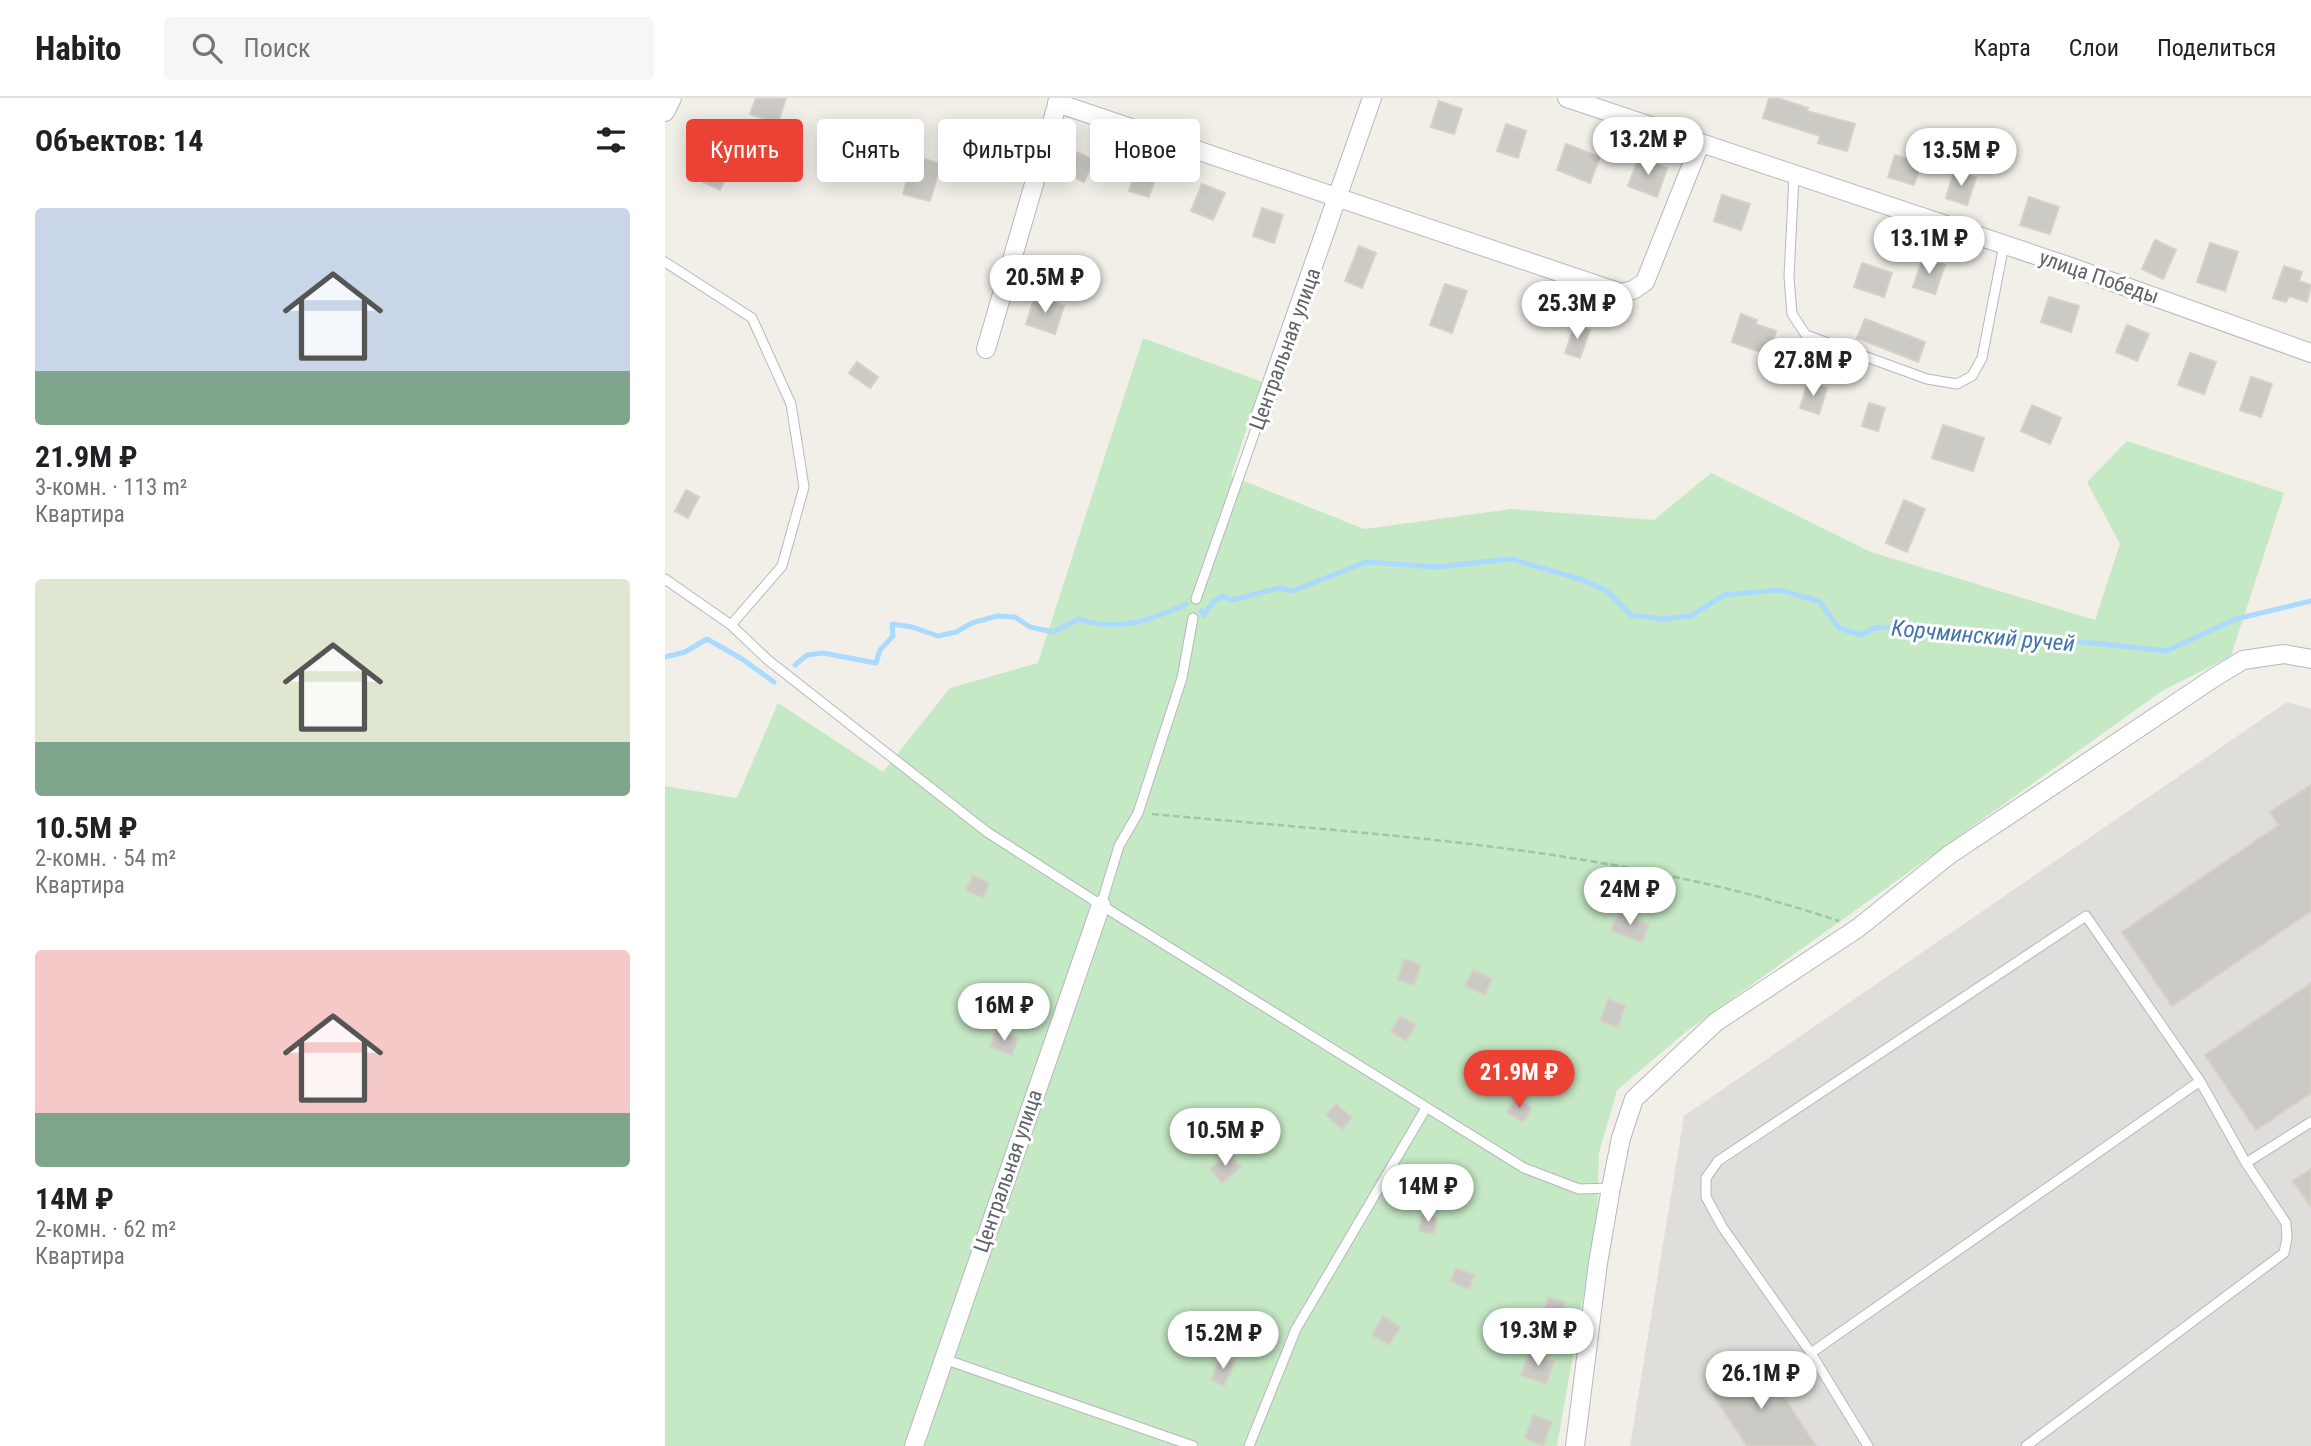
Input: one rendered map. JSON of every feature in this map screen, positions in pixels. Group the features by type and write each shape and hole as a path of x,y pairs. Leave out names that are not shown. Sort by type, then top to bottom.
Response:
{"street":[{"path":"665,111 672,98"},
{"name":"Центральная улица","path":"1259,420 1372,98"},
{"name":"улица Победы","path":"1567,98 2223,320 2311,353"},
{"path":"986,349 1058,101 1621,293 1633,290 1645,282 1700,144"},
{"path":"1574,1446 1611,1188 1634,1099 1716,1022 1858,928 1949,855 2215,677 2243,660 2284,654 2311,659"},
{"name":"Центральная улица","path":"914,1446 1101,905"}],"lane":[{"path":"1794,176 1789,277 1792,314 1805,335 1927,379 1957,384 1972,376 1982,358 2004,245"},
{"path":"665,262 752,318 792,404 804,487 786,553 782,566 731,625"},
{"name":"Центральная улица","path":"1196,599 1259,420"},
{"path":"665,579 731,625 768,660 987,832 1524,1168 1579,1189 1611,1188"},
{"name":"Центральная улица","path":"1101,905 1119,846 1137,813 1182,678 1193,618"},
{"path":"1868,1446 1811,1353 1723,1228 1706,1197 1706,1178 1718,1161 2086,916 2200,1082 2246,1163 2286,1223 2287,1238 2284,1253 2026,1446"},
{"path":"1811,1353 2200,1082"},
{"path":"1249,1446 1296,1329 1426,1108"},
{"path":"2246,1163 2311,1122"},
{"path":"942,1359 1193,1446"}],"path":[{"path":"1137,813 1446,840 1591,862 1680,878 1769,899 1858,928"}],"shaded area":[{"path":"2287,702 2311,709 2311,1446 1630,1446 1684,1116"}],"green space":[{"path":"1143,338 1262,382 1231,476 1364,529 1512,509 1654,520 1711,473 1871,552 2095,620 2120,544 2087,482 2127,441 2284,493 2231,656 2162,691 1687,1031 1617,1090 1599,1153 1597,1219 1557,1446 665,1446 665,786 737,798 778,703 883,772 950,688 1038,663"}],"building":[{"path":"756,98 786,98 779,119 766,119 750,114"},
{"path":"1769,98 1777,98 1808,108 1807,111 1855,124 1847,151 1818,143 1820,136 1763,118"},
{"path":"1439,101 1462,109 1454,134 1431,127"},
{"path":"1506,124 1526,131 1518,158 1497,151"},
{"path":"1566,144 1600,157 1590,183 1557,170"},
{"path":"1076,152 1090,158 1090,169 1084,182 1076,178"},
{"path":"1895,155 1921,163 1914,185 1888,177"},
{"path":"1639,157 1667,168 1657,197 1628,186"},
{"path":"924,159 938,163 938,174 930,201 903,194 906,182 924,182"},
{"path":"1954,171 1976,178 1967,205 1946,198"},
{"path":"703,182 724,182 720,190"},
{"path":"1132,182 1154,182 1149,197 1129,191"},
{"path":"1202,184 1225,193 1213,220 1191,211"},
{"path":"1722,195 1750,204 1741,230 1714,221"},
{"path":"2029,197 2059,207 2050,234 2020,225"},
{"path":"1262,208 1283,215 1274,243 1253,236"},
{"path":"2155,240 2176,250 2163,279 2142,269"},
{"path":"2210,243 2238,252 2225,291 2197,282"},
{"path":"1359,246 1376,253 1362,288 1345,281"},
{"path":"1923,258 1945,265 1935,294 1913,287"},
{"path":"1862,263 1892,273 1884,297 1854,287"},
{"path":"2284,266 2302,272 2299,281 2311,285 2307,302 2289,296 2286,302 2273,298"},
{"path":"1445,284 1467,291 1452,333 1430,325"},
{"path":"1035,296 1064,306 1055,334 1026,324"},
{"path":"2049,297 2079,306 2071,332 2041,322"},
{"path":"1741,314 1757,320 1755,324 1776,331 1768,355 1732,342"},
{"path":"1865,319 1925,342 1918,362 1857,338"},
{"path":"1575,324 1590,330 1580,358 1565,353"},
{"path":"2127,325 2149,334 2137,361 2116,352"},
{"path":"2190,353 2216,362 2204,394 2178,385"},
{"path":"857,362 878,377 870,388 849,373"},
{"path":"2251,377 2272,384 2261,417 2240,410"},
{"path":"1808,382 1827,388 1819,414 1800,408"},
{"path":"1869,403 1885,408 1878,431 1862,426"},
{"path":"2032,405 2061,418 2050,444 2021,431"},
{"path":"1943,425 1984,438 1973,471 1932,458"},
{"path":"686,490 699,497 688,518 675,511"},
{"path":"1904,500 1925,509 1907,552 1886,543"},
{"path":"2311,785 2311,911 2172,1006 2122,932 2279,825 2270,812"},
{"path":"973,875 989,883 983,898 966,890"},
{"path":"1618,912 1649,924 1642,942 1611,931"},
{"path":"1404,959 1421,965 1414,985 1398,980"},
{"path":"1473,970 1492,979 1485,995 1465,986"},
{"path":"2311,983 2311,1093 2256,1130 2205,1055"},
{"path":"1608,999 1625,1006 1618,1027 1600,1021"},
{"path":"1400,1016 1416,1025 1406,1041 1391,1032"},
{"path":"996,1031 1018,1038 1012,1055 990,1047"},
{"path":"1516,1098 1532,1108 1523,1122 1507,1112"},
{"path":"1336,1104 1352,1118 1342,1129 1326,1115"},
{"path":"1229,1153 1241,1167 1222,1183 1210,1169"},
{"path":"2311,1169 2311,1207 2293,1181"},
{"path":"1422,1215 1437,1217 1434,1234 1419,1231"},
{"path":"1456,1268 1474,1275 1469,1289 1451,1281"},
{"path":"1548,1297 1565,1302 1559,1327 1542,1322"},
{"path":"1383,1316 1400,1327 1389,1345 1372,1335"},
{"path":"1529,1353 1554,1361 1546,1384 1521,1375"},
{"path":"1222,1355 1235,1361 1224,1386 1211,1380"},
{"path":"1760,1361 1816,1446 1747,1446 1712,1393"},
{"path":"1533,1415 1552,1422 1543,1445 1525,1438"}],"waterway":[{"name":"Корчминский ручей","path":"1201,611 1204,615 1213,602 1223,596 1232,600 1279,588 1293,591 1366,562 1435,567 1511,559 1583,580 1607,591 1631,615 1662,619 1691,616 1724,595 1778,590 1819,601 1839,628 1862,635 1874,628 1893,627 2166,651 2236,619 2311,601"},
{"name":"Корчминский ручей","path":"795,665 807,655 823,653 876,663 880,650 893,636 892,624 912,627 938,636 997,616 1015,617 1030,627 1053,632 1079,619 1107,625 1134,623 1186,604"},
{"name":"Корчминский ручей","path":"665,657 685,652 707,639 774,682"}]}
